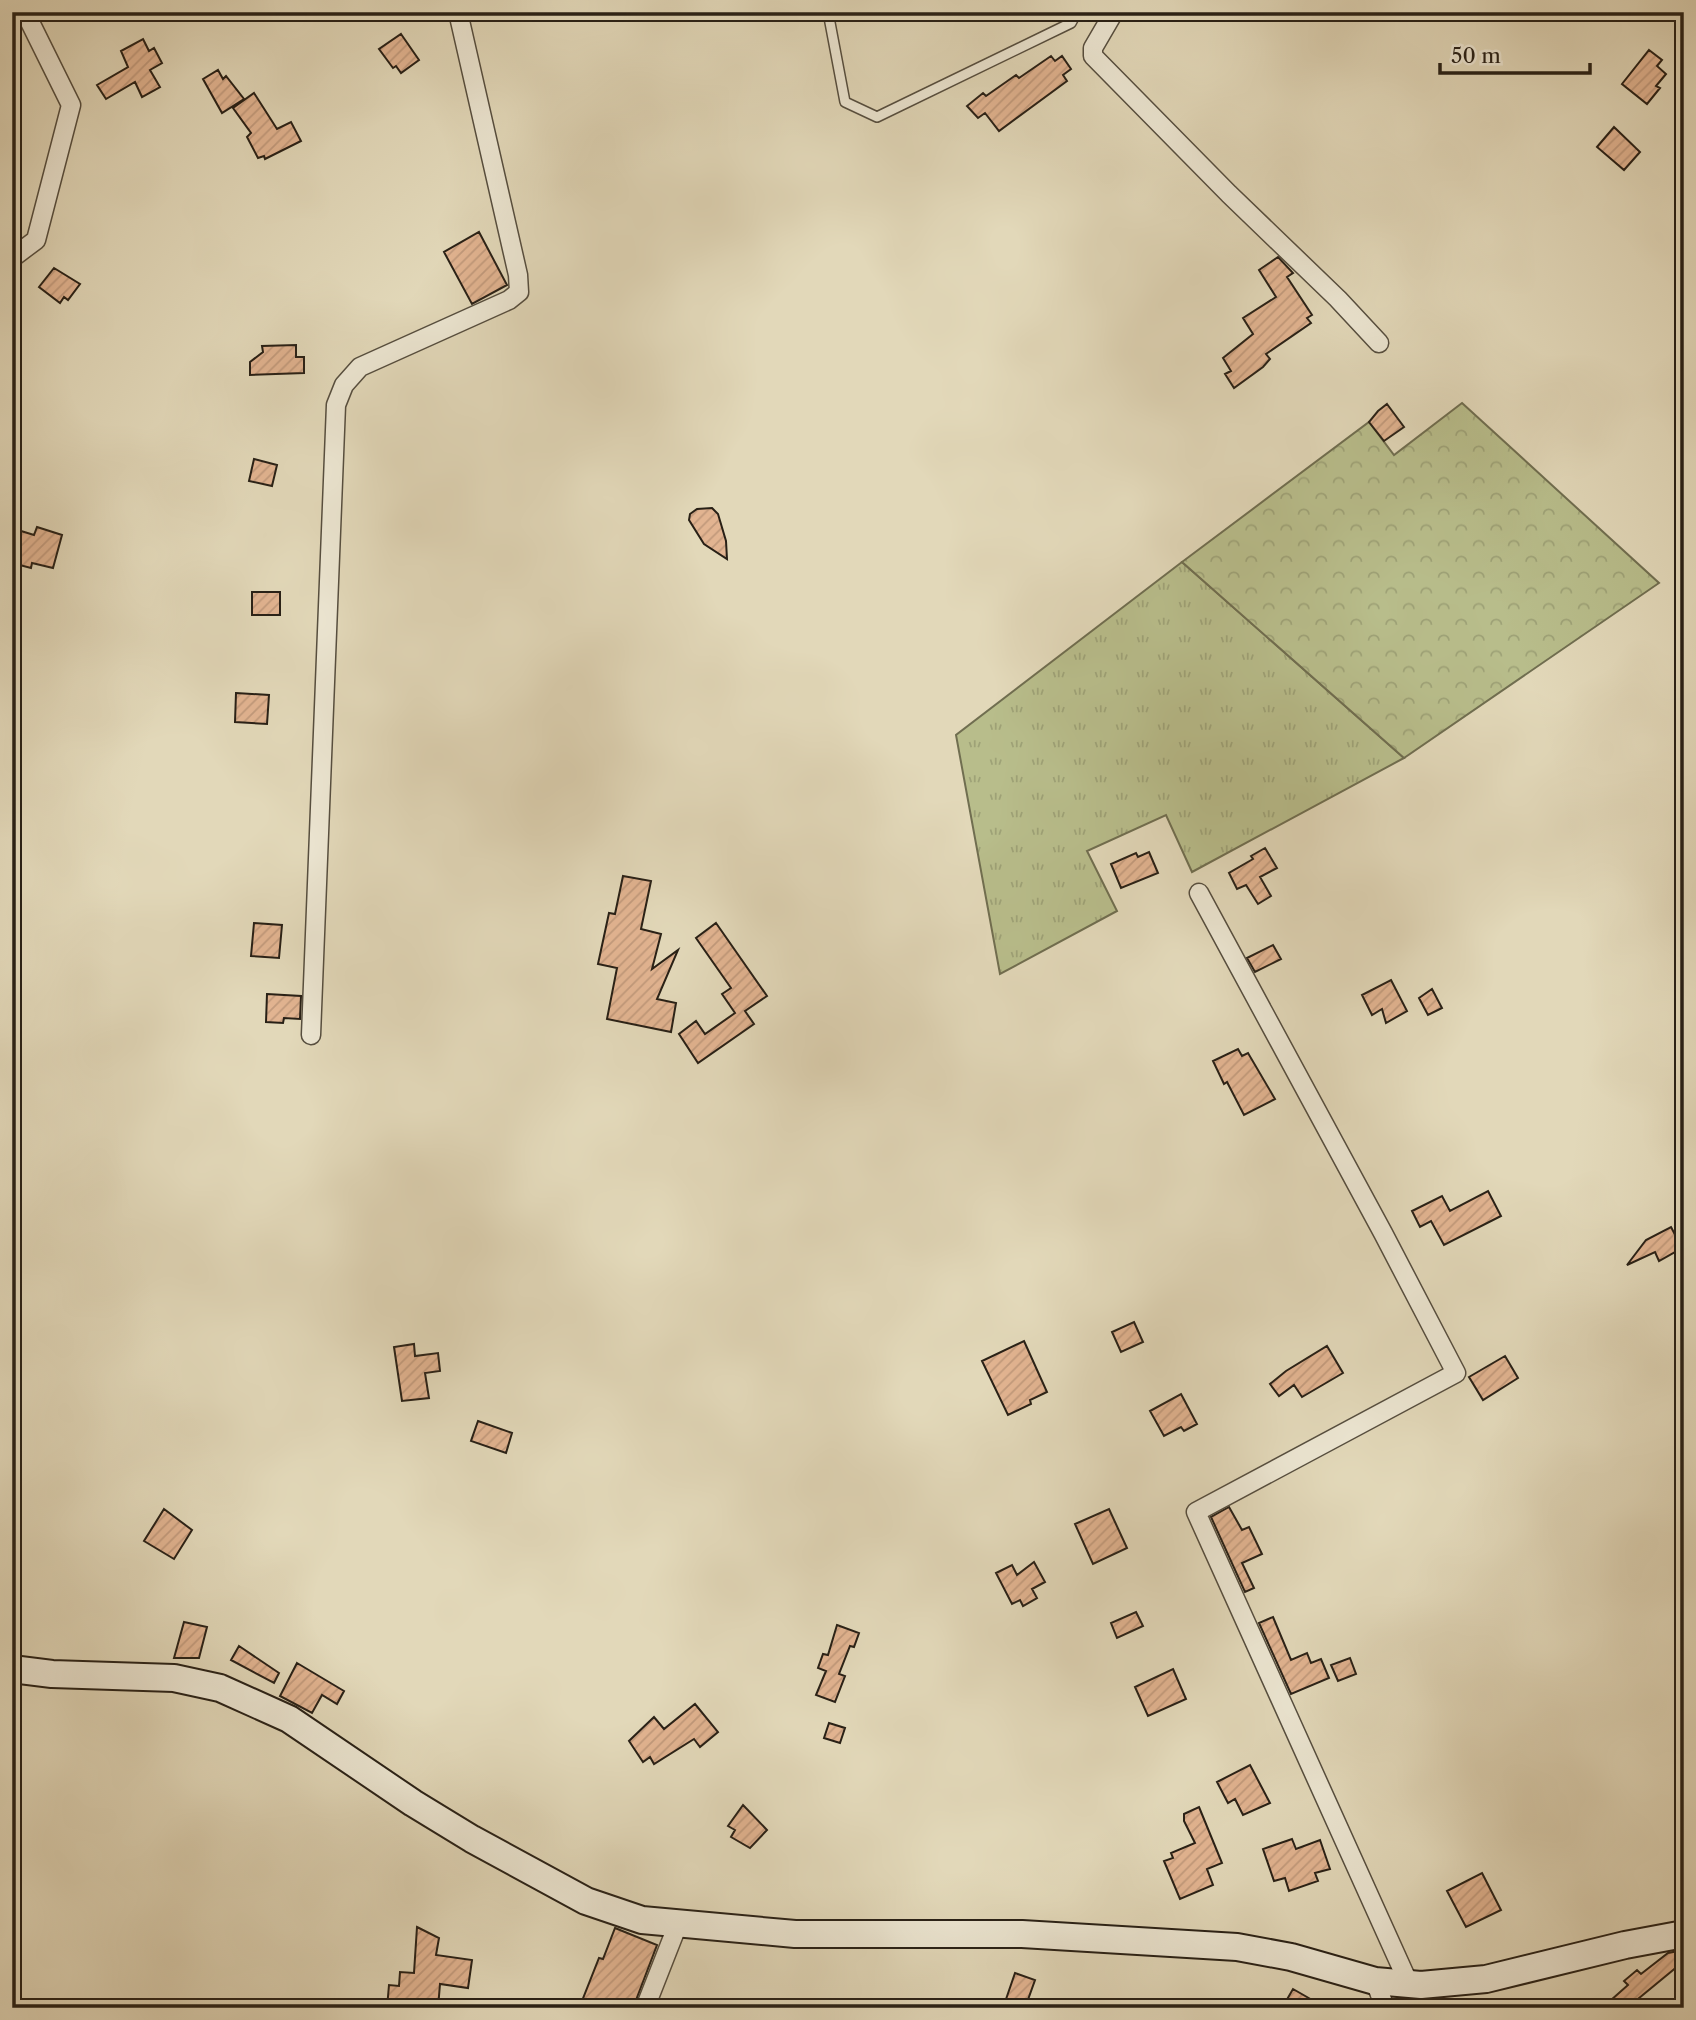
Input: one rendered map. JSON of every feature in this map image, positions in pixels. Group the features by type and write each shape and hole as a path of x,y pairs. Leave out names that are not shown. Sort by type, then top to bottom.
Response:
{"main road":[{"path":"12,1670 174,1678 220,1688 289,1719 412,1803 586,1901 642,1920 795,1934 1022,1934 1237,1947 1291,1957 1375,1980 1421,1985 1486,1979 1625,1945 1684,1934"}],"street":[{"path":"12,258 36,240 71,105 25,12"},
{"path":"311,1035 336,405 344,385 360,367 509,300 519,292 518,275 458,12"},
{"path":"1114,12 1093,48 1093,56 1379,343"},
{"path":"1199,892 1456,1373 1196,1512 1409,1984"},
{"path":"645,2008 678,1924"},
{"path":"1375,1980 1385,2008"}],"lane":[{"path":"828,12 845,102 877,117 1071,23 1077,12"}],"green space":[{"path":"1462,403 1659,583 1404,758 1182,562 1369,422 1394,455"},
{"path":"1182,562 1404,758 1192,872 1166,815 1087,851 1117,911 1000,974 956,735"}],"building":[{"path":"401,34 419,60 401,73 396,66 393,68 379,49"},
{"path":"143,39 149,51 154,48 162,63 150,70 160,87 142,97 135,82 106,99 97,85 128,67 121,51"},
{"path":"1649,50 1662,60 1657,66 1666,74 1656,86 1660,88 1647,104 1622,84"},
{"path":"1051,56 1055,61 1062,56 1071,69 1063,75 1067,81 999,131 985,113 978,118 967,106 983,93 986,96 1016,75 1019,78"},
{"path":"218,70 223,79 226,76 244,99 222,113 203,79"},
{"path":"254,93 277,129 291,122 301,141 265,159 264,156 258,158 247,137 251,133 233,108"},
{"path":"1614,127 1640,152 1624,170 1597,147"},
{"path":"479,232 507,285 472,304 444,252"},
{"path":"1278,257 1293,273 1287,277 1312,315 1307,318 1311,323 1266,354 1270,359 1263,367 1234,388 1225,374 1231,371 1223,358 1253,334 1243,318 1276,297 1259,270"},
{"path":"54,268 80,284 68,300 64,297 60,303 39,287"},
{"path":"296,345 296,357 304,357 304,373 250,375 250,362 263,352 262,346"},
{"path":"1387,404 1404,427 1384,441 1369,422"},
{"path":"254,459 277,465 272,486 249,481"},
{"path":"712,508 718,514 726,541 727,559 704,544 689,520 690,514 697,509"},
{"path":"37,527 62,535 53,568 32,563 31,568 12,563 15,534 19,535 21,531 34,535"},
{"path":"252,592 280,592 280,615 252,615"},
{"path":"236,693 269,695 267,724 235,722"},
{"path":"1265,848 1277,868 1260,877 1271,896 1258,904 1246,885 1237,889 1229,873 1253,859 1251,856"},
{"path":"1149,852 1158,873 1121,888 1111,864 1136,853 1138,857"},
{"path":"623,876 651,881 641,929 661,934 652,969 678,950 657,999 676,1003 671,1032 607,1019 617,968 598,964 609,913 615,914"},
{"path":"254,923 282,925 279,958 251,956"},
{"path":"716,923 767,996 745,1011 754,1024 698,1063 679,1034 696,1021 705,1034 735,1013 722,994 731,988 696,938"},
{"path":"1273,945 1281,959 1255,972 1247,958"},
{"path":"1391,980 1407,1011 1386,1023 1382,1009 1372,1015 1362,995"},
{"path":"1432,989 1442,1008 1428,1015 1419,998"},
{"path":"267,994 301,996 300,1019 284,1018 283,1023 266,1022"},
{"path":"1238,1049 1242,1056 1248,1053 1275,1099 1244,1115 1213,1061"},
{"path":"1488,1191 1501,1216 1444,1245 1431,1221 1420,1227 1412,1211 1442,1196 1450,1211"},
{"path":"1671,1227 1682,1248 1659,1261 1655,1252 1627,1265 1646,1240"},
{"path":"1134,1322 1143,1342 1121,1352 1112,1332"},
{"path":"1024,1341 1047,1392 1030,1400 1031,1404 1008,1415 982,1361"},
{"path":"414,1344 415,1356 438,1353 440,1371 425,1373 429,1398 402,1401 394,1347"},
{"path":"1327,1346 1343,1373 1302,1397 1294,1385 1279,1396 1270,1384"},
{"path":"1505,1356 1518,1378 1483,1400 1469,1377"},
{"path":"1181,1394 1197,1424 1184,1431 1181,1427 1164,1436 1150,1411"},
{"path":"478,1421 512,1433 506,1453 471,1441"},
{"path":"1229,1507 1242,1530 1249,1527 1262,1554 1242,1563 1254,1588 1245,1592 1211,1517"},
{"path":"164,1509 192,1530 174,1559 144,1541"},
{"path":"1109,1509 1127,1548 1093,1564 1075,1524"},
{"path":"1034,1562 1045,1582 1032,1589 1037,1598 1023,1606 1020,1600 1012,1604 996,1573 1012,1565 1017,1575"},
{"path":"1136,1612 1143,1626 1117,1638 1111,1623"},
{"path":"1273,1617 1291,1660 1307,1653 1311,1663 1321,1659 1329,1678 1291,1694 1259,1623"},
{"path":"184,1622 207,1627 199,1658 174,1658"},
{"path":"837,1625 859,1633 854,1647 850,1646 839,1674 845,1676 835,1702 816,1695 826,1671 818,1668 823,1654 828,1655"},
{"path":"239,1646 279,1673 274,1683 231,1660"},
{"path":"1350,1658 1356,1674 1338,1681 1331,1665"},
{"path":"297,1663 344,1691 337,1704 322,1695 312,1713 280,1696"},
{"path":"1173,1669 1186,1699 1148,1716 1135,1687"},
{"path":"695,1704 718,1732 700,1747 694,1739 654,1764 650,1757 643,1762 629,1741 654,1717 664,1729"},
{"path":"829,1723 845,1728 840,1743 824,1738"},
{"path":"1250,1765 1270,1803 1243,1815 1235,1799 1228,1803 1217,1782"},
{"path":"743,1805 767,1830 750,1848 731,1837 735,1830 728,1826"},
{"path":"1199,1807 1222,1863 1207,1869 1213,1885 1180,1899 1164,1861 1173,1858 1171,1853 1195,1843 1184,1821 1184,1814"},
{"path":"1292,1839 1296,1849 1320,1840 1330,1869 1315,1873 1318,1881 1289,1891 1285,1878 1274,1881 1263,1849"},
{"path":"1482,1873 1501,1910 1466,1927 1447,1891"},
{"path":"417,1927 439,1938 436,1955 472,1960 468,1988 440,1984 438,2008 387,2008 389,1985 399,1986 400,1972 414,1973"},
{"path":"615,1928 657,1945 633,2008 599,2008 582,2001 599,1958 603,1959"},
{"path":"1684,1950 1684,1961 1627,2008 1602,2008 1628,1985 1624,1981 1637,1970 1641,1974 1668,1953"},
{"path":"1015,1973 1035,1980 1025,2008 1003,2008"},
{"path":"1293,1989 1326,2008 1282,2008"}]}
